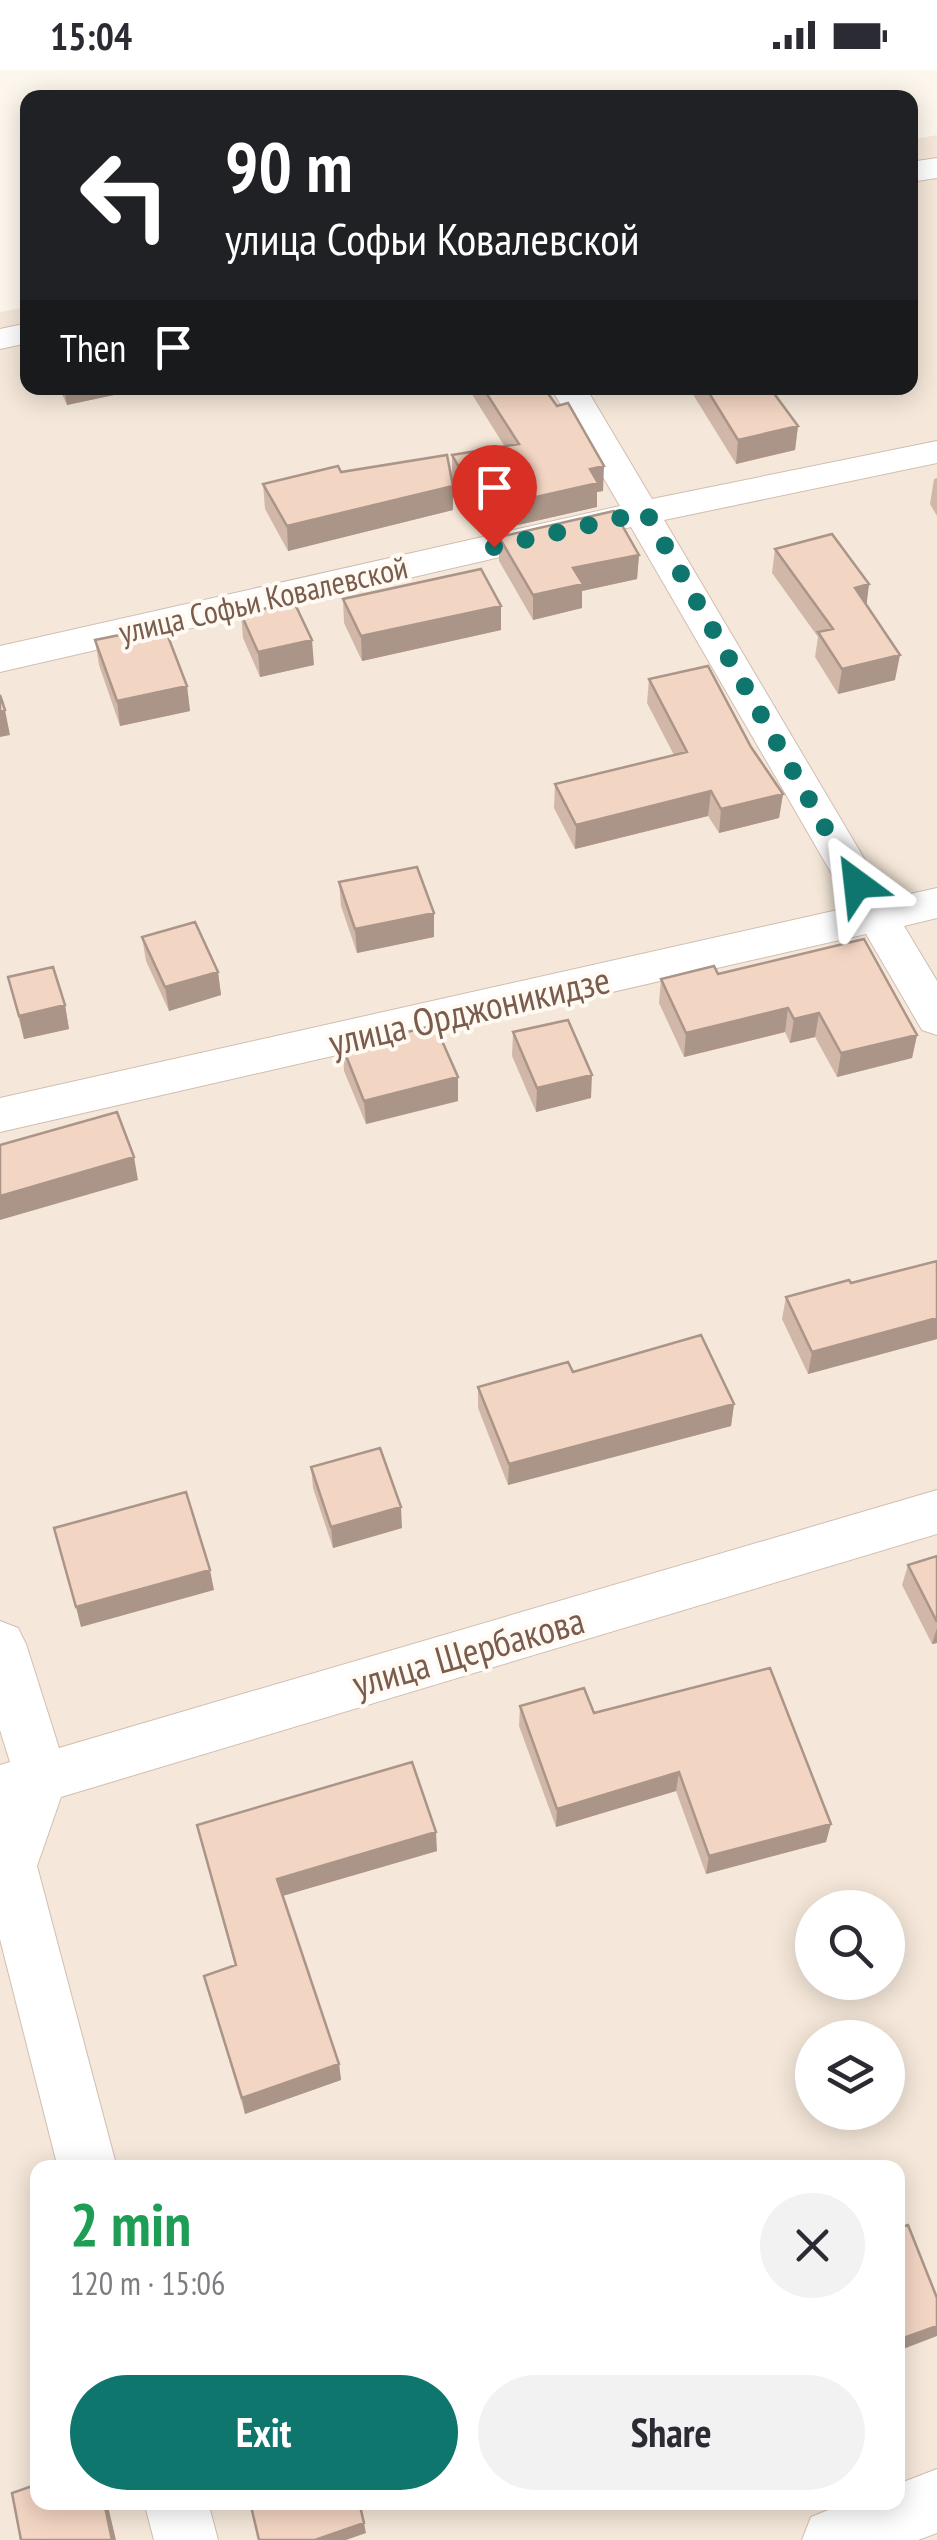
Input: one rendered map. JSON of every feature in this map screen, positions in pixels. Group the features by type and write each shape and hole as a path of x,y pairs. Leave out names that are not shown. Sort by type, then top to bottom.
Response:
{"street":[{"path":"573,395 646,512 937,1019"},
{"name":"улица Софьи Ковалевской","path":"0,659 646,512 937,452"},
{"name":"улица Орджоникидзе","path":"0,1115 937,903"},
{"name":"улица Щербакова","path":"20,1784 937,1512"},
{"path":"0,1644 20,1784 10,1866 86,2160"},
{"path":"834,2540 937,2501"},
{"path":"178,2510 186,2540"}],"shaded area":[{"path":"937,135 937,2540 0,2540 0,312 20,308 20,395 918,395 918,139"}],"building":[{"path":"488,395 549,395 557,406 568,403 604,466 590,469 598,483 483,509 452,455 519,444"},
{"path":"710,395 775,395 798,426 738,440"},
{"path":"447,455 453,486 287,526 263,484 338,466 341,472"},
{"path":"614,511 639,555 573,568 583,584 533,595 499,537"},
{"path":"832,534 869,584 855,588 900,655 842,669 818,632 833,629 775,549"},
{"path":"481,569 501,606 361,636 343,599"},
{"path":"294,602 312,640 258,652 241,614"},
{"path":"164,626 187,686 117,701 95,640"},
{"path":"708,666 751,747 783,794 721,809 711,791 576,825 555,784 687,752 649,679"},
{"path":"417,867 434,913 355,929 339,882"},
{"path":"195,922 218,972 165,987 142,937"},
{"path":"864,939 917,1035 841,1053 819,1013 794,1019 788,1008 686,1033 661,979 714,966 718,974"},
{"path":"53,967 65,1005 19,1016 8,977"},
{"path":"568,1020 592,1075 537,1088 513,1032"},
{"path":"435,1025 458,1077 364,1101 343,1048"},
{"path":"117,1112 134,1157 0,1196 0,1145"},
{"path":"937,1261 937,1318 812,1352 786,1297 849,1280 851,1283"},
{"path":"701,1335 734,1404 509,1464 478,1387 568,1362 573,1372"},
{"path":"380,1448 401,1507 331,1527 311,1467"},
{"path":"186,1492 210,1570 76,1607 54,1528"},
{"path":"937,1556 937,1622 908,1565"},
{"path":"770,1668 831,1824 709,1856 679,1772 557,1809 520,1706 584,1688 594,1713"},
{"path":"412,1762 436,1832 277,1879 339,2064 242,2098 204,1976 236,1965 197,1825"},
{"path":"908,2225 937,2298 937,2326 905,2337"},
{"path":"30,2487 30,2510 106,2510 112,2540 21,2540 12,2493"},
{"path":"252,2510 361,2510 364,2523 315,2540 259,2540"}],"route":[{"path":"494,547 646,512 857,884"}]}
